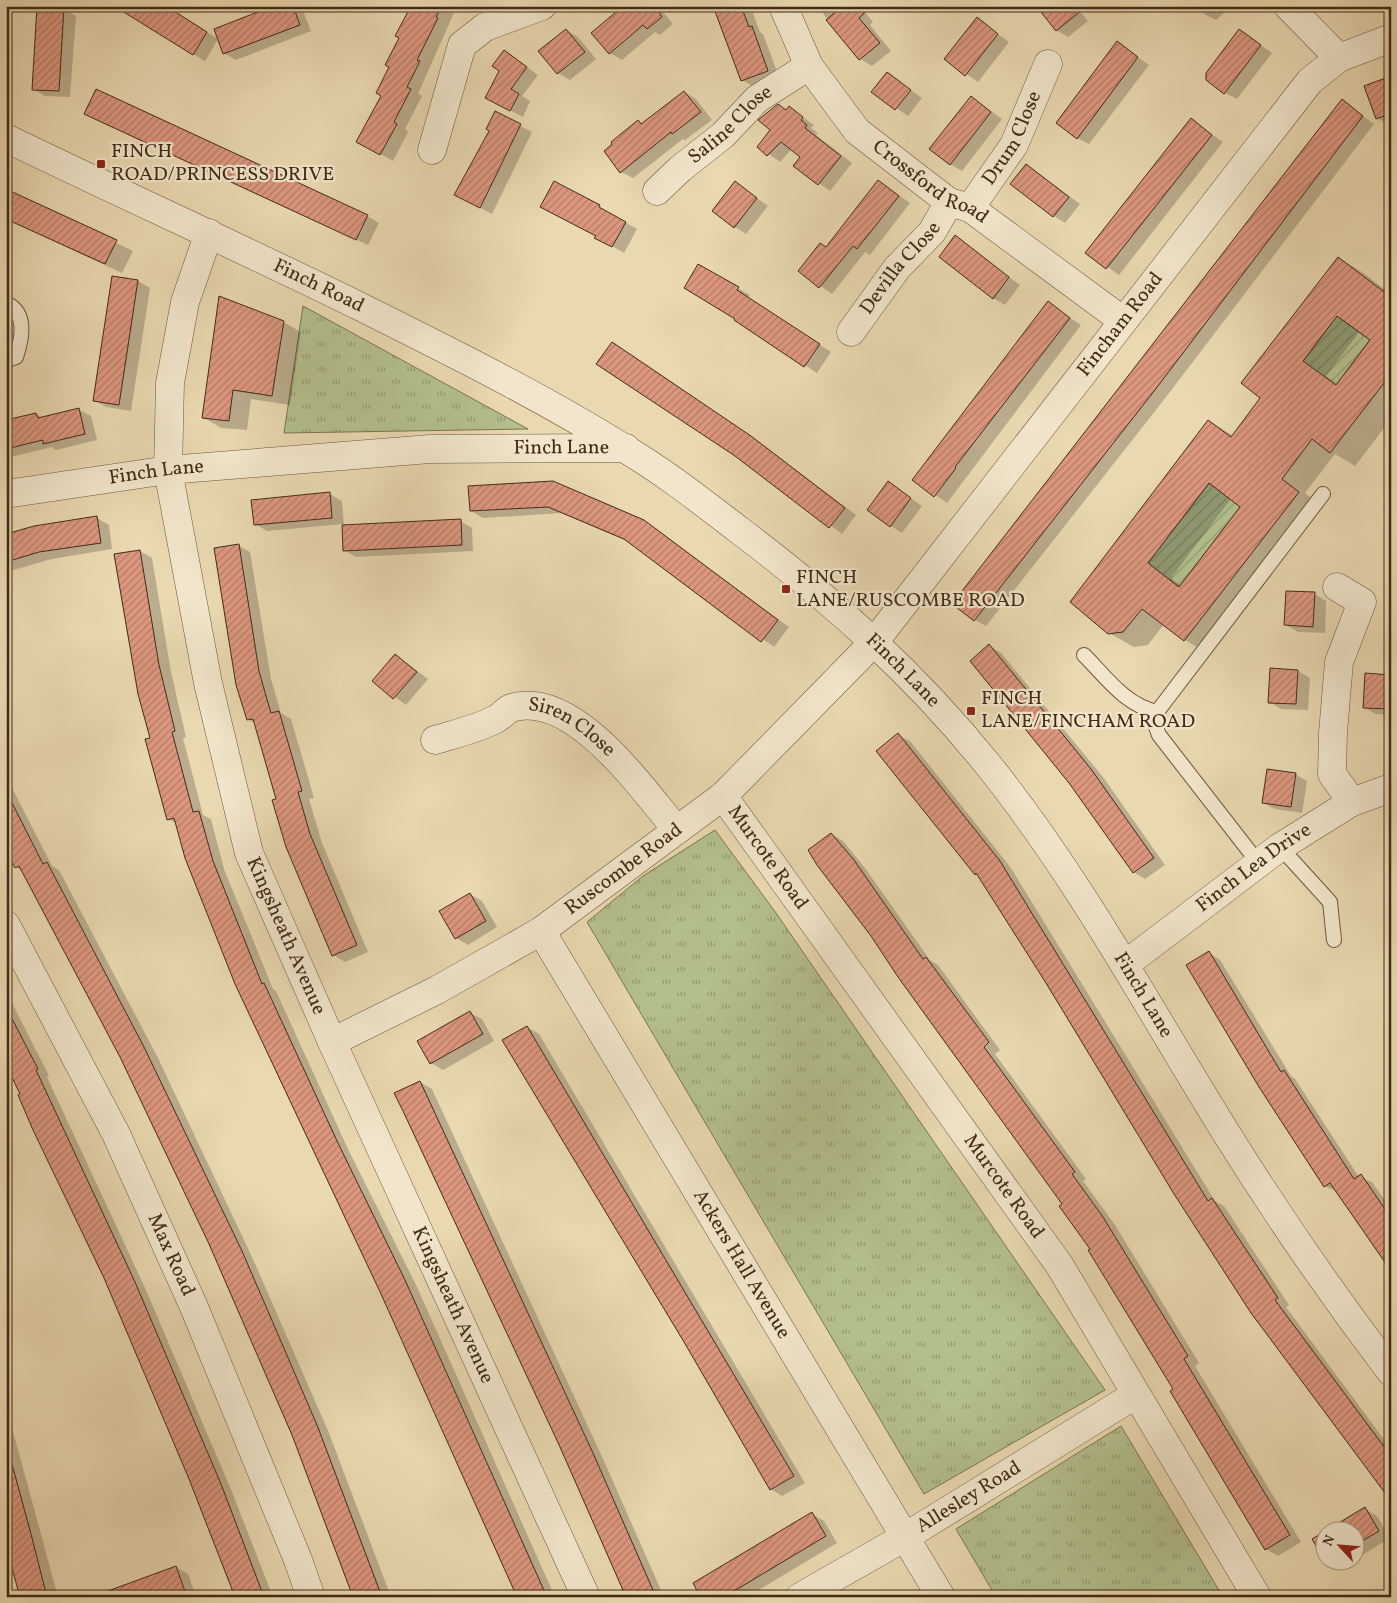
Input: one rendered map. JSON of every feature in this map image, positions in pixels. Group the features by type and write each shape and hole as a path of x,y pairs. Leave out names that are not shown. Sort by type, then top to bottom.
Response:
{"street":[{"path":"432,150 462,45 486,27 542,6"},
{"name":"Crossford Road","path":"783,6 809,66 857,131 1122,320"},
{"path":"1288,6 1339,58"},
{"name":"Fincham Road","path":"875,641 1122,320 1310,81 1339,58 1391,38"},
{"name":"Drum Close","path":"960,205 1014,145 1048,64"},
{"name":"Saline Close","path":"657,191 680,169 723,135 757,98 809,66"},
{"name":"Finch Road","path":"6,138 209,233 485,368 626,448"},
{"name":"Devilla Close","path":"851,332 897,268 960,205"},
{"name":"Kingsheath Avenue","path":"209,233 185,302 170,383 168,470 208,683 249,853 332,1042 586,1597"},
{"name":"Finch Lane","path":"6,494 168,470 430,449 626,448 793,571 875,641 935,703 988,766 1058,857 1126,964 1228,1136 1345,1312 1391,1372"},
{"path":"1337,587 1362,602 1339,662 1333,733 1332,774 1352,802"},
{"name":"Ruscombe Road","path":"332,1042 437,990 541,931 723,796 875,641"},
{"name":"Siren Close","path":"434,740 497,719 511,708 537,706 565,714 602,742 677,830"},
{"name":"Finch Lea Drive","path":"1126,964 1260,865 1280,847 1352,802 1391,788"},
{"name":"Murcote Road","path":"723,796 1060,1266 1135,1395 1258,1597"},
{"name":"Max Road","path":"6,925 116,1134 190,1298 298,1560 311,1597"},
{"name":"Ackers Hall Avenue","path":"541,931 941,1597"},
{"name":"Allesley Road","path":"800,1597 905,1537 1135,1395"}],"lane":[{"path":"6,302 22,322 21,340 16,357 6,360"},
{"path":"1260,865 1159,735 1156,727 1157,712 1323,494"},
{"path":"1084,655 1128,701 1157,712"},
{"path":"1280,847 1330,902 1334,940"}],"green space":[{"path":"303,306 528,429 284,433"},
{"path":"1343,308 1344,321 1363,335 1375,333 1330,393 1298,368"},
{"path":"1214,477 1216,488 1235,503 1245,501 1179,587 1148,563"},
{"path":"715,830 776,913 1105,1390 924,1494 587,922 643,876"},
{"path":"1121,1426 1223,1597 996,1597 956,1529"}],"building":[{"path":"37,6 64,7 59,91 32,90"},
{"path":"114,6 166,6 207,32 193,55"},
{"path":"273,6 293,6 300,25 223,54 214,29"},
{"path":"411,6 442,6 417,60 420,61 407,87 411,89 394,122 397,124 380,155 356,142 381,96 376,93 389,67 385,65 399,38 395,36"},
{"path":"623,6 666,6 659,12 662,17 647,29 643,25 609,54 591,33"},
{"path":"713,6 741,6 749,27 752,26 768,71 741,81"},
{"path":"843,6 872,6 859,18 880,43 859,60 826,20"},
{"path":"1036,6 1087,6 1056,31"},
{"path":"977,17 998,34 965,76 944,59"},
{"path":"566,29 585,52 557,74 538,51"},
{"path":"1239,29 1261,45 1224,94 1206,80 1206,73"},
{"path":"1117,41 1138,57 1077,139 1056,123"},
{"path":"504,50 527,67 511,89 519,94 510,111 485,98 499,71 492,66"},
{"path":"887,72 911,90 895,110 871,92"},
{"path":"1391,76 1391,113 1376,119 1364,86"},
{"path":"96,89 368,215 356,240 84,114"},
{"path":"684,91 701,112 672,134 671,132 620,173 604,151 612,144 611,142 638,120 641,124"},
{"path":"971,96 991,112 950,165 929,149"},
{"path":"1342,99 1363,116 1151,395 974,621 952,604"},
{"path":"778,104 786,110 789,106 803,117 801,120 807,125 805,128 841,156 818,185 793,166 800,157 781,142 767,156 757,147 770,130 758,120"},
{"path":"495,111 521,124 480,208 454,195 489,131 486,129"},
{"path":"1191,118 1212,135 1106,269 1085,253"},
{"path":"1026,164 1069,197 1053,217 1010,184"},
{"path":"878,180 899,196 857,249 853,246 819,288 798,271 820,243 826,247"},
{"path":"554,181 600,205 599,207 626,222 612,247 594,238 596,236 540,207"},
{"path":"735,181 757,198 734,228 712,211"},
{"path":"6,189 117,240 105,264 6,219"},
{"path":"955,235 1009,277 993,299 939,257"},
{"path":"1338,257 1391,297 1391,374 1330,453 1312,439 1282,479 1299,492 1184,641 1142,609 1123,632 1108,634 1070,602 1208,420 1231,437 1260,398 1241,383","holes":["1337,316 1370,340 1336,385 1303,361","1209,483 1240,507 1179,587 1148,563"]},
{"path":"698,264 739,287 737,290 820,344 804,367 735,319 684,288"},
{"path":"112,276 138,280 119,405 93,401"},
{"path":"219,296 284,321 272,396 233,390 229,421 202,418"},
{"path":"1048,301 1070,318 934,497 912,480"},
{"path":"612,342 751,436 845,508 829,528 735,456 596,364"},
{"path":"79,408 85,434 43,444 43,440 6,449 6,420 36,413 38,418"},
{"path":"553,481 644,520 778,620 761,642 624,539 548,507 470,511 468,486"},
{"path":"888,481 911,498 890,527 867,510"},
{"path":"330,492 332,518 254,525 251,500"},
{"path":"97,516 101,543 39,552 6,562 6,534 34,526"},
{"path":"461,519 462,545 343,551 342,525"},
{"path":"239,544 259,671 271,713 279,711 302,791 298,792 310,834 357,945 332,956 286,847 272,800 276,799 253,719 247,720 236,685 214,548"},
{"path":"140,550 159,665 175,731 172,732 193,812 199,811 213,861 262,984 264,983 337,1141 405,1280 547,1597 517,1597 381,1294 235,984 185,858 174,818 167,820 145,739 150,738 138,694 114,554"},
{"path":"1286,591 1315,592 1313,627 1284,625"},
{"path":"989,644 1091,769 1154,858 1133,873 1069,783 970,661"},
{"path":"395,654 417,672 393,699 372,681"},
{"path":"1270,668 1298,670 1296,704 1268,703"},
{"path":"1365,673 1391,675 1391,709 1363,708"},
{"path":"898,733 1000,861 1208,1201 1212,1198 1278,1298 1275,1300 1391,1456 1391,1501 1251,1313 1174,1194 1046,983 976,873 975,875 876,751"},
{"path":"1267,769 1296,773 1291,807 1262,803"},
{"path":"6,791 43,864 47,862 144,1047 242,1251 317,1425 382,1597 353,1597 292,1435 209,1244 120,1057 19,866 15,868 6,851"},
{"path":"831,833 854,860 923,959 926,957 989,1042 984,1047 1075,1172 1072,1174 1103,1217 1188,1356 1184,1359 1290,1535 1265,1550 1170,1391 1173,1389 1088,1250 1090,1249 1059,1206 1062,1204 898,977 871,936 817,865 808,850"},
{"path":"470,893 486,921 455,939 439,911"},
{"path":"1209,951 1281,1072 1284,1070 1354,1179 1361,1174 1391,1218 1391,1271 1330,1183 1324,1187 1259,1087 1186,965"},
{"path":"6,1007 38,1069 36,1070 135,1282 221,1484 264,1597 235,1597 189,1479 104,1278 33,1130 18,1095 20,1094 6,1065"},
{"path":"470,1011 483,1034 430,1064 417,1041"},
{"path":"527,1026 794,1476 770,1490 684,1342 502,1040"},
{"path":"420,1081 593,1453 656,1597 626,1597 560,1447 394,1093"},
{"path":"12,1464 47,1597 20,1597 6,1546 6,1465"},
{"path":"1365,1507 1379,1531 1364,1540 1364,1520 1344,1520"},
{"path":"812,1512 826,1536 724,1597 700,1597 693,1583"},
{"path":"176,1566 187,1597 98,1597 97,1595"}],"place":[{"name":"FINCH ROAD/PRINCESS DRIVE","path":"101,164"},
{"name":"FINCH LANE/RUSCOMBE ROAD","path":"786,589"},
{"name":"FINCH LANE/FINCHAM ROAD","path":"971,711"}]}
